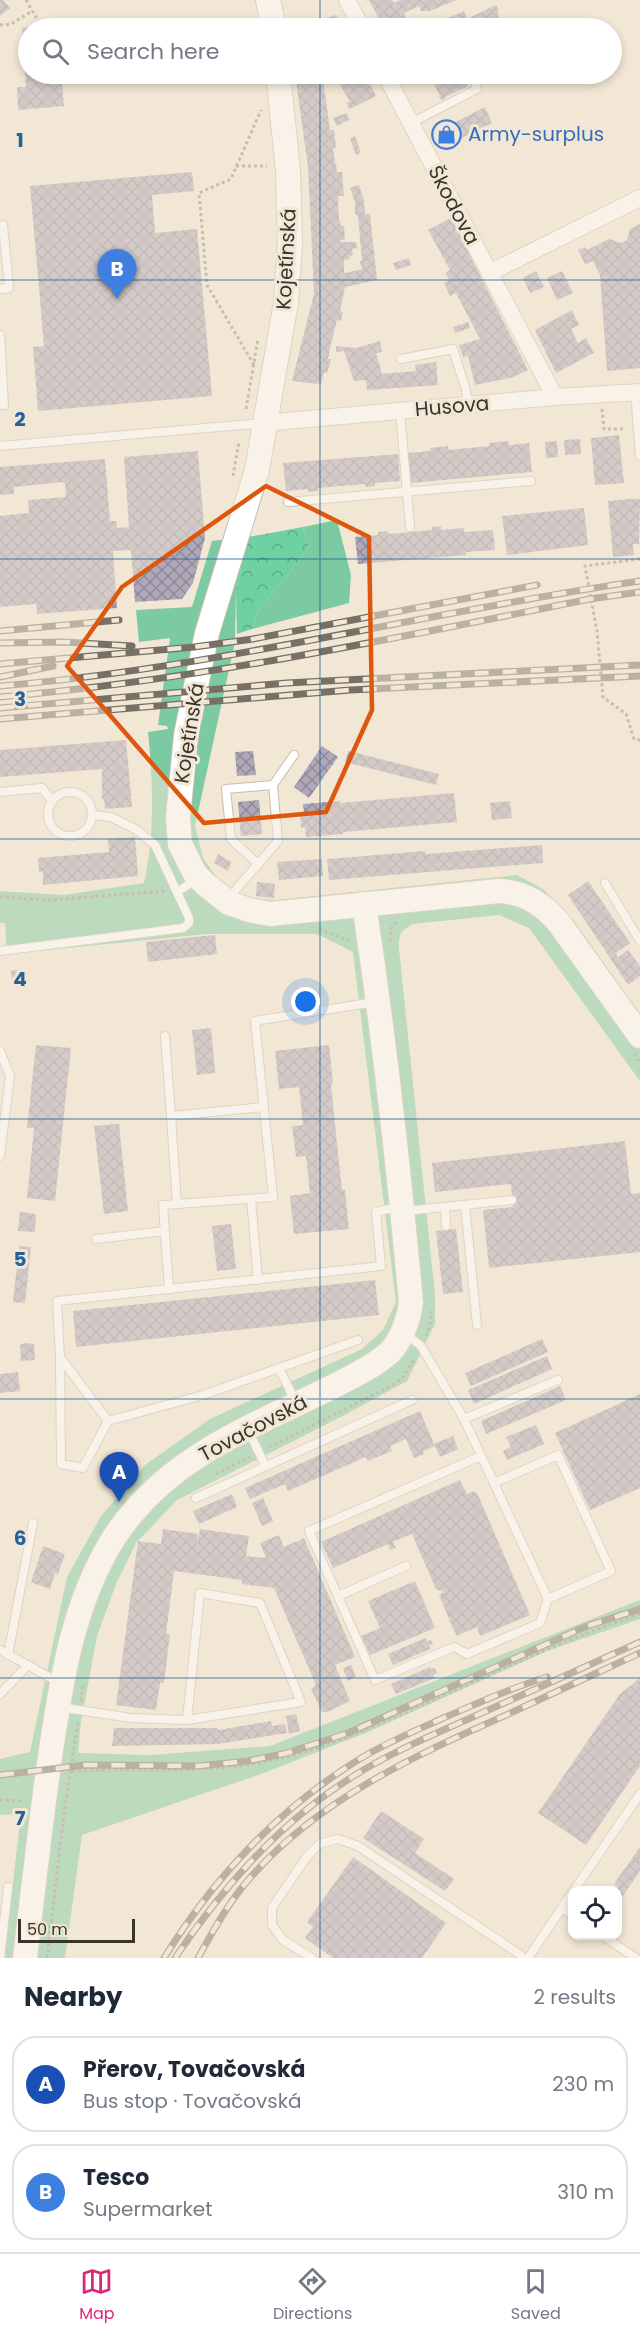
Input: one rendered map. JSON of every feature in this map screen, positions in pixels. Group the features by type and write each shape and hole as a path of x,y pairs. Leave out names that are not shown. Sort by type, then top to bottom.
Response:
{"main road":[{"name":"Kojetínská","path":"279,84 288,170 290,244 286,302 263,367 255,416 257,470 207,633 186,735 180,794 180,844 199,878 225,901 249,910 270,914 499,891 526,896 546,909 559,923 636,1033"},
{"name":"Tovačovská","path":"25,1958 60,1695 78,1616 89,1585 117,1534 151,1493 173,1474 212,1447 377,1362 390,1351 403,1333 411,1303 379,1001 364,904"}],"street":[{"path":"349,1 357,18"},
{"name":"Škodova","path":"390,84 555,397"},
{"path":"489,273 640,198"},
{"name":"Husova","path":"255,416 400,411 638,392"}],"lane":[{"path":"411,123 477,89 476,84"},
{"path":"0,226 3,225 9,288 0,289"},
{"path":"0,335 4,405 0,405"},
{"path":"401,359 453,349 466,390 468,405"},
{"path":"638,392 640,456"},
{"path":"400,411 410,527"},
{"path":"0,446 255,416"},
{"path":"288,502 531,481"},
{"path":"225,901 278,841 273,785 294,756"},
{"path":"257,863 231,839 226,789 273,785"},
{"path":"0,792 42,788 52,801"},
{"path":"76,792 88,800 92,814 91,822 82,833 75,836 61,835 50,825 48,818 52,801 60,793 76,792"},
{"path":"0,951 183,928 189,923 189,918 155,845 137,830 111,817 92,814"},
{"path":"177,892 199,878"},
{"path":"605,884 640,941"},
{"path":"169,1289 163,1205 273,1197 255,1021 379,1001"},
{"path":"165,1036 177,1204"},
{"path":"0,1051 10,1076 0,1156"},
{"path":"171,1116 264,1107"},
{"path":"250,1199 258,1280"},
{"path":"358,1340 203,1395 108,1421 83,1468 60,1464 60,1357 57,1301 381,1266 376,1212 512,1200"},
{"path":"465,1205 477,1325"},
{"path":"445,1207 446,1226"},
{"path":"96,1239 165,1231"},
{"path":"403,1333 421,1346 464,1419 548,1599 540,1623 466,1654 454,1647 375,1680 309,1532 481,1456"},
{"path":"60,1357 108,1421"},
{"path":"279,1368 296,1405"},
{"path":"464,1419 558,1380"},
{"path":"196,1498 412,1401"},
{"path":"247,1428 264,1466"},
{"path":"494,1483 558,1455 611,1571 548,1599"},
{"path":"33,1523 4,1653 28,1665 60,1695 130,1718 187,1720 301,1702 261,1603 200,1593 187,1720"},
{"path":"338,1596 406,1566"},
{"path":"0,1694 28,1665"},
{"path":"577,1886 640,1794"},
{"path":"312,1958 283,1940 272,1925 272,1908 308,1855 321,1843 338,1839 358,1846 527,1958 568,1899"},
{"path":"0,1958 8,1887"},
{"path":"562,1908 568,1912"},
{"path":"610,1940 636,1958"}],"path":[{"path":"26,0 36,18"},
{"path":"21,18 32,11"},
{"path":"0,25 11,24 18,20"},
{"path":"263,367 207,285 199,193 231,179 265,100"},
{"path":"236,166 271,166 270,157"},
{"path":"255,416 263,367 259,335"},
{"path":"602,405 604,429 638,428"},
{"path":"640,559 585,566 597,631 603,697 626,714 634,739 640,740"},
{"path":"0,897 49,900 159,891 177,892"},
{"path":"390,940 391,930 402,918"},
{"path":"636,1033 640,1063"},
{"path":"72,1771 211,1769 289,1756 332,1743 601,1627 640,1614"},
{"path":"47,1958 64,1814"}],"highlighted area":[{"path":"266,486 369,537 372,710 326,812 204,823 67,666 122,587"}],"green space":[{"path":"337,520 351,575 349,603 252,629 258,611 309,548 303,527"},
{"path":"303,527 309,548 258,611 252,629 237,634 236,590 248,537"},
{"path":"248,537 236,590 235,642 195,826 203,858 222,885 243,899 276,900 517,875 543,889 574,921 640,1014 640,1081 529,928 499,915 413,924 403,931 400,936 399,949 435,1295 435,1324 407,1381 177,1500 136,1543 116,1584 97,1636 81,1722 78,1753 150,1755 270,1746 640,1600 640,1619 547,1651 368,1732 261,1774 82,1835 65,1958 4,1958 21,1814 0,1815 0,1759 30,1752 67,1577 101,1516 145,1465 210,1419 362,1349 383,1330 396,1302 353,952 317,934 207,934 7,954 5,923 0,923 0,891 64,895 144,883 150,845 152,807 148,732 168,729 167,726 158,725 170,638 139,642 136,610 192,607 212,541"}],"building":[{"path":"0,0 3,0 10,8 0,16"},
{"path":"369,0 392,0 394,3 400,0 456,0 430,11 421,11 419,6 404,13 406,18 379,18"},
{"path":"496,5 498,9 498,18 469,18"},
{"path":"464,11 467,18 448,18"},
{"path":"26,84 62,84 64,106 18,110 17,87 26,87"},
{"path":"296,84 324,84 330,130 334,130 335,164 337,172 342,172 344,196 338,196 339,219 341,226 344,226 345,240 341,242 356,242 357,248 352,249 353,255 349,256 350,259 344,260 344,273 363,269 359,261 362,261 358,215 355,215 355,202 350,188 359,185 365,214 370,214 377,280 345,287 340,311 343,312 341,321 337,320 328,359 331,359 321,384 292,381 314,294 308,167"},
{"path":"340,84 370,84 376,96 350,109 346,103 350,102"},
{"path":"434,84 467,84 468,86 445,97 444,100 439,98"},
{"path":"485,107 492,123 443,147 436,132"},
{"path":"347,113 349,120 337,126 333,118"},
{"path":"355,136 361,153 356,155 350,139"},
{"path":"192,172 194,191 152,195 155,233 197,229 212,396 38,411 33,347 44,346 30,186"},
{"path":"451,218 528,370 514,377 475,385 468,356 463,357 459,345 480,339 456,293 450,296 444,283 449,280 446,273 450,270 428,230"},
{"path":"640,224 640,368 607,371 600,275 593,261 585,264 578,250 585,247 587,250 609,239 621,243 627,240 630,229"},
{"path":"409,258 411,265 396,270 393,263"},
{"path":"536,271 544,287 530,293 523,278"},
{"path":"562,271 573,293 557,300 547,278"},
{"path":"572,310 579,325 571,329 578,343 586,338 594,353 556,373 535,330"},
{"path":"468,322 470,328 455,333 453,327"},
{"path":"380,341 382,352 376,353 382,374 416,371 415,365 436,362 438,385 367,390 366,380 354,381 344,351 336,352 336,346 356,348"},
{"path":"619,435 624,483 595,485 591,438"},
{"path":"580,439 581,454 565,455 564,440"},
{"path":"508,441 509,445 529,443 532,472 411,483 408,453 430,451 430,448 448,446 448,450 490,446 489,443"},
{"path":"557,441 558,457 546,458 545,442"},
{"path":"198,451 205,538 193,583 182,599 135,602 131,550 113,551 117,608 37,614 36,604 0,607 0,516 29,513 28,500 66,497 63,482 14,487 14,494 0,495 0,467 105,459 110,521 116,521 117,528 129,527 124,457"},
{"path":"398,454 400,481 375,483 375,486 366,487 365,484 318,488 318,491 308,492 308,489 286,491 283,463"},
{"path":"640,499 639,544 633,544 634,555 613,557 608,501"},
{"path":"584,508 588,545 507,555 502,516"},
{"path":"441,526 441,530 464,528 464,532 493,530 495,550 466,552 466,555 358,564 355,537 378,535 378,532 387,531 388,534 432,530 432,527"},
{"path":"126,740 132,807 105,809 104,799 102,799 102,769 0,777 0,750"},
{"path":"322,746 338,757 309,798 294,787"},
{"path":"253,751 256,775 237,776 235,752"},
{"path":"349,751 439,774 436,785 345,762"},
{"path":"454,793 457,822 306,837 305,827 301,828 300,814 304,814 303,804"},
{"path":"259,800 262,834 241,836 238,802"},
{"path":"510,801 512,818 492,820 490,803"},
{"path":"135,837 138,876 43,885 43,871 39,872 38,858 109,852 108,839"},
{"path":"542,845 543,863 329,880 327,859"},
{"path":"218,854 231,862 228,871 214,863"},
{"path":"322,859 323,876 279,880 277,862"},
{"path":"588,881 630,943 616,953 618,957 628,950 640,966 640,976 628,985 568,895"},
{"path":"257,882 275,884 274,898 256,896"},
{"path":"215,935 217,954 148,962 146,942"},
{"path":"17,970 19,984 12,984 11,971"},
{"path":"211,1028 215,1073 197,1075 192,1030"},
{"path":"36,1045 71,1048 55,1201 27,1198 34,1128 27,1128"},
{"path":"329,1045 342,1190 345,1190 349,1229 294,1234 290,1196 310,1193 306,1156 296,1157 292,1126 303,1125 299,1087 279,1089 275,1051"},
{"path":"119,1124 128,1211 104,1214 94,1126"},
{"path":"625,1141 631,1194 640,1193 640,1252 489,1268 483,1210 513,1207 511,1184 435,1192 432,1163"},
{"path":"20,1212 36,1214 35,1232 18,1231"},
{"path":"231,1224 236,1269 217,1271 212,1226"},
{"path":"456,1229 463,1292 443,1294 436,1231"},
{"path":"19,1246 31,1247 25,1303 13,1302"},
{"path":"375,1280 379,1315 76,1347 73,1311"},
{"path":"542,1339 548,1352 471,1386 465,1373"},
{"path":"34,1344 35,1360 21,1361 20,1345"},
{"path":"547,1356 552,1369 474,1404 468,1390"},
{"path":"18,1372 20,1391 0,1393 0,1374"},
{"path":"560,1386 566,1400 486,1434 481,1421"},
{"path":"640,1394 640,1488 590,1510 555,1433"},
{"path":"420,1411 434,1444 453,1436 458,1449 440,1457 435,1446 414,1458 406,1439 390,1446 392,1451 368,1461 366,1457 288,1491 285,1484 250,1499 245,1488"},
{"path":"536,1425 544,1444 507,1460 503,1451 511,1447 506,1437"},
{"path":"460,1480 467,1494 474,1491 478,1495 530,1615 480,1636 477,1627 457,1636 449,1623 439,1595 444,1592 436,1589 412,1534 393,1542 396,1548 390,1550 388,1544 333,1568 321,1542"},
{"path":"232,1494 237,1507 199,1524 193,1511"},
{"path":"263,1498 273,1521 262,1526 252,1503"},
{"path":"163,1529 198,1534 196,1549 200,1529 249,1536 246,1556 266,1558 260,1543 279,1535 284,1547 304,1538 355,1657 335,1665 350,1701 327,1712 322,1712 311,1689 316,1685 274,1588 242,1584 242,1580 174,1571 166,1634 170,1634 164,1683 160,1683 156,1710 116,1705 138,1541 161,1544"},
{"path":"43,1546 65,1554 50,1589 31,1582"},
{"path":"415,1581 435,1628 370,1655 361,1636 380,1628 368,1601"},
{"path":"425,1638 427,1641 431,1640 433,1644 429,1645 430,1649 393,1665 388,1654"},
{"path":"351,1665 356,1677 348,1681 343,1668"},
{"path":"430,1667 435,1668 437,1673 433,1675 435,1678 396,1694 391,1684"},
{"path":"640,1678 640,1766 586,1845 538,1813 620,1694"},
{"path":"296,1714 300,1731 289,1734 286,1716"},
{"path":"271,1721 272,1726 285,1724 287,1733 218,1744 112,1746 114,1728 217,1728 218,1730"},
{"path":"381,1811 424,1839 415,1853 454,1879 445,1891 363,1838"},
{"path":"640,1847 640,1871 622,1898 622,1886 614,1884"},
{"path":"353,1857 446,1923 422,1958 333,1958 305,1938 313,1927 307,1922"}],"railway":[{"path":"0,686 81,678 241,653 480,608 640,581"},
{"path":"0,664 194,647 253,639 537,585"},
{"path":"0,697 74,690 223,669 370,643 590,599 640,592"},
{"path":"0,631 119,620"},
{"path":"0,643 64,642 132,646"},
{"path":"0,708 287,683 640,665"},
{"path":"0,677 53,666"},
{"path":"0,719 350,690 640,676"},
{"path":"0,1775 85,1765 198,1766 248,1761 287,1753 348,1733 587,1626 640,1609"},
{"path":"175,1958 213,1906 254,1858 325,1795 404,1748 640,1642"},
{"path":"198,1958 225,1911 244,1885 271,1856 331,1807 398,1766 640,1653"},
{"path":"164,1958 227,1872 277,1821 304,1798 382,1746 493,1696 547,1677"}],"place":[{"name":"Army-surplus","path":"447,134"},
{"name":"Tesco","path":"117,299"},
{"name":"Přerov, Tovačovská","path":"119,1502"}]}
